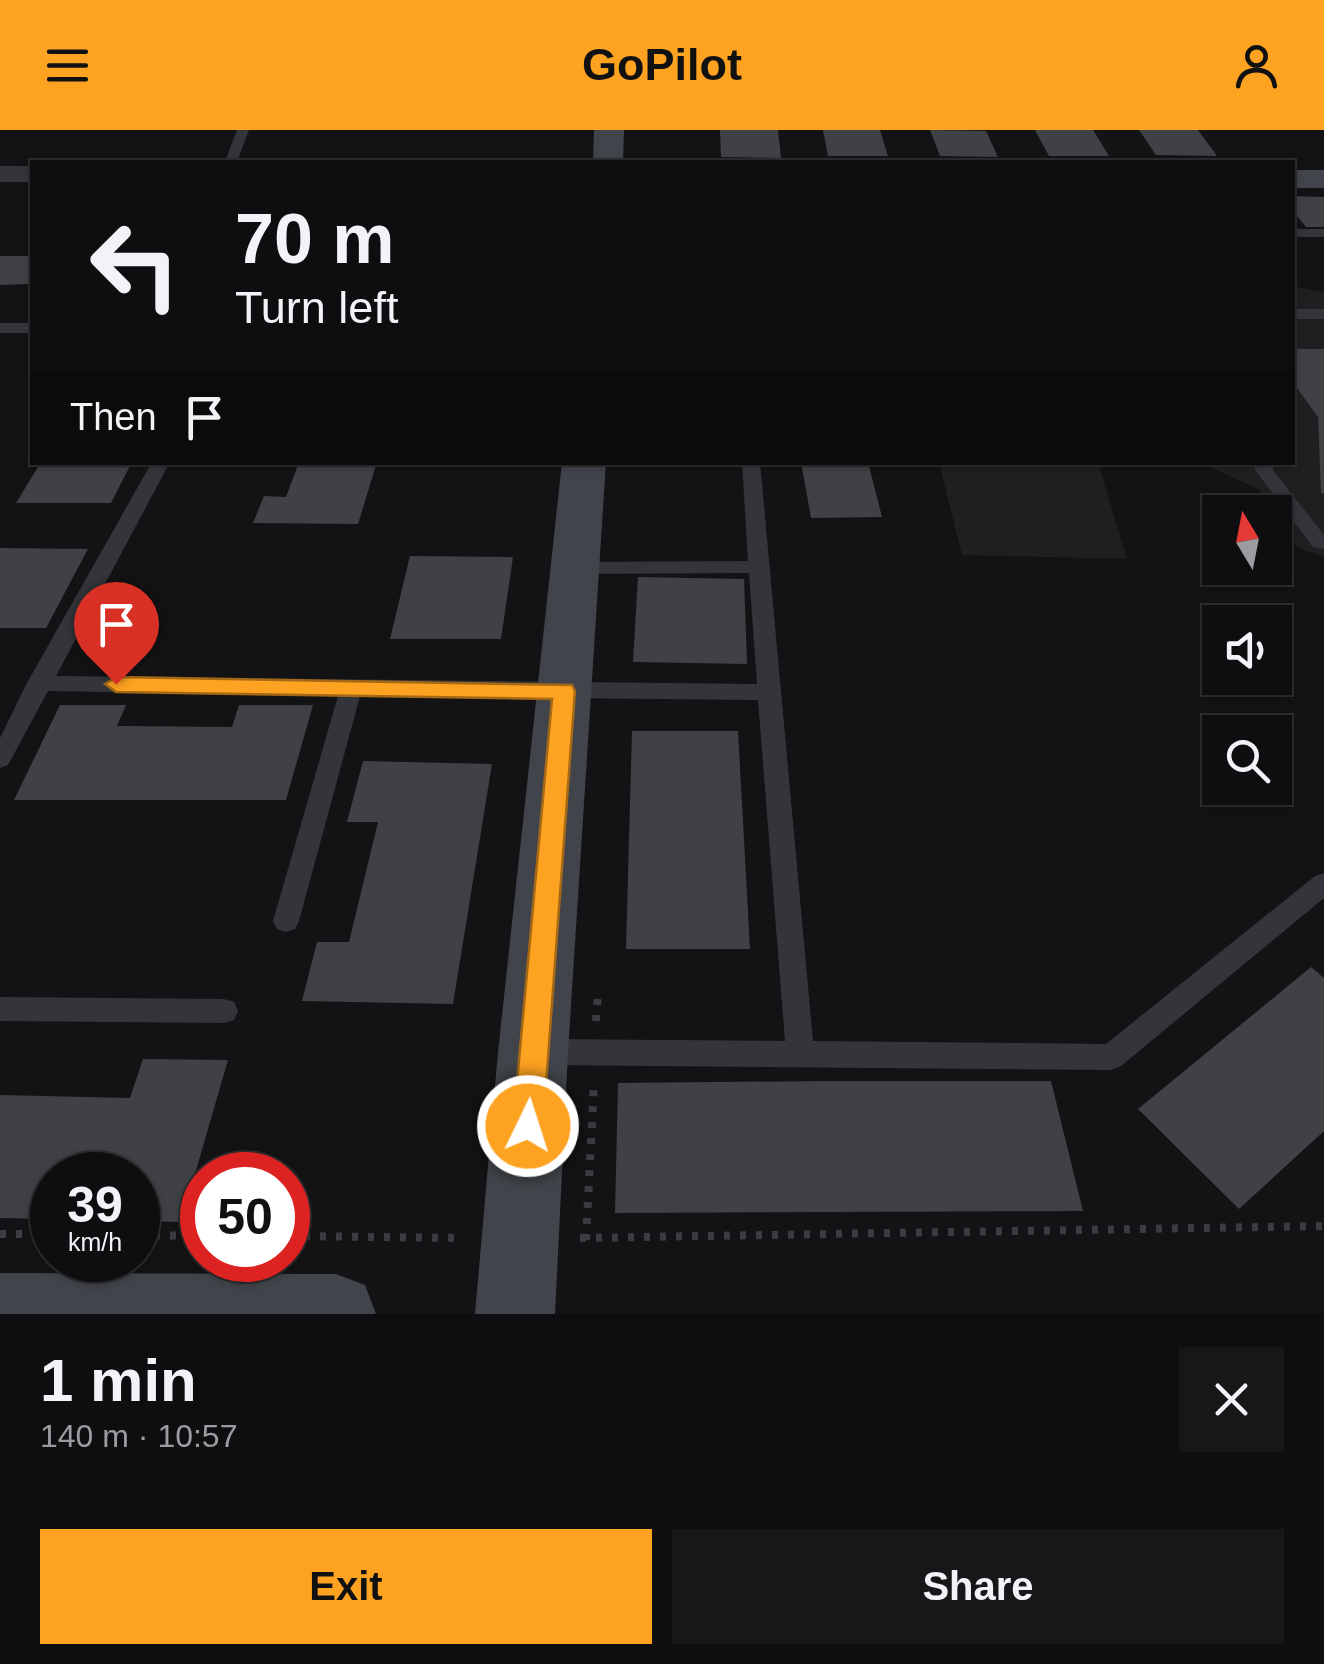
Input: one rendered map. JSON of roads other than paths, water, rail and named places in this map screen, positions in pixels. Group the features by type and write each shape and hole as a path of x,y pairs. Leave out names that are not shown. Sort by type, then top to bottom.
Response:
{"main road":[{"path":"608,160 610,130"},
{"path":"1295,178 1324,178"},
{"path":"515,1314 533,1052 584,465"},
{"path":"0,1313 336,1314"}],"street":[{"path":"0,174 30,174"}],"lane":[{"path":"231,160 244,130"},
{"path":"1295,233 1324,233"},
{"path":"1295,314 1324,314"},
{"path":"0,328 30,328"},
{"path":"0,758 159,465"},
{"path":"751,465 800,1052"},
{"path":"1264,465 1320,543 1324,543"},
{"path":"575,568 758,568"},
{"path":"38,683 770,692"},
{"path":"286,921 351,688"},
{"path":"533,1052 1111,1057 1324,883"},
{"path":"0,1009 224,1011"}]}
